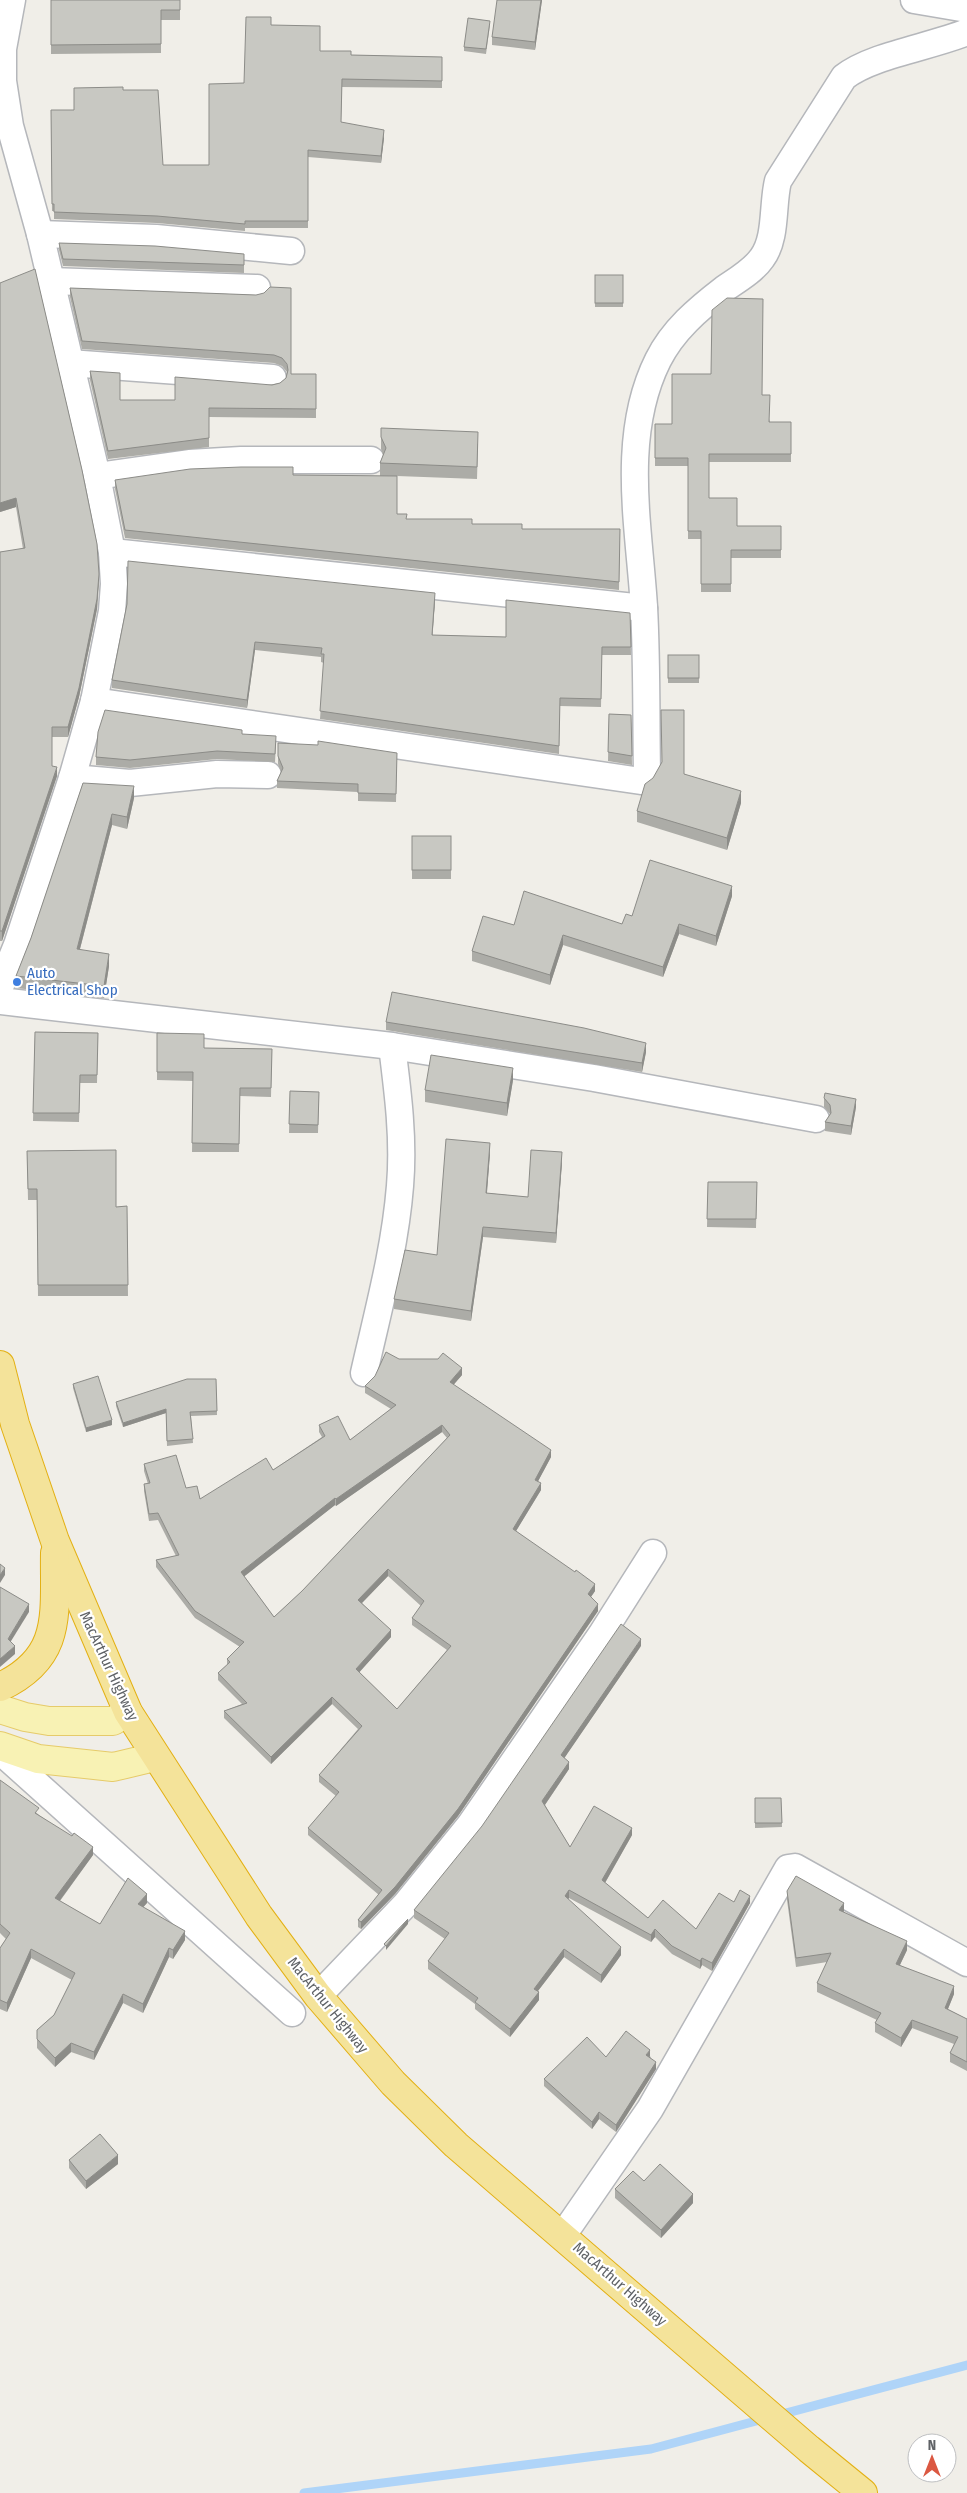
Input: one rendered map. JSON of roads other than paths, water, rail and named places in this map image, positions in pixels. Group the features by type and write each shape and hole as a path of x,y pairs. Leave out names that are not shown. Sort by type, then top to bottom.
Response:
{"highway":[{"name":"MacArthur Highway","path":"0,1364 15,1424 55,1542 128,1712 155,1757 259,1916 318,1996 393,2083 456,2145 563,2235 809,2449 863,2493"},
{"path":"0,1687 24,1674 36,1663 45,1650 54,1622 55,1542"}],"main road":[{"path":"0,1709 26,1717 49,1720 113,1721 128,1712"},
{"path":"0,1746 38,1759 113,1767 155,1757"}],"street":[{"path":"0,987 17,945 72,778 94,701 112,611 114,584 112,552 97,476 40,234 10,126 3,81 3,49 12,0"},
{"path":"914,0 967,9"},
{"path":"94,701 640,781 647,773 644,608 636,522 636,437 646,392 658,360 674,335 698,308 750,270 762,258 770,244 774,197 778,181 844,77 857,67 924,48 967,32"},
{"path":"40,234 156,238 291,251"},
{"path":"50,280 257,288"},
{"path":"69,363 273,378"},
{"path":"97,476 189,463 240,460 371,460"},
{"path":"112,552 644,608"},
{"path":"72,778 130,783 217,774 268,775"},
{"path":"0,1001 392,1046 594,1078 816,1119"},
{"path":"364,1373 387,1272 400,1185 401,1111 392,1046"},
{"path":"318,1996 406,1904 470,1825 601,1635 653,1553"},
{"path":"0,1751 292,2013"},
{"path":"563,2235 650,2109 788,1868 795,1867 967,1963"}],"waterway":[{"path":"304,2493 651,2449 967,2365"}],"place":[{"name":"Auto Electrical Shop","path":"17,982"}]}
